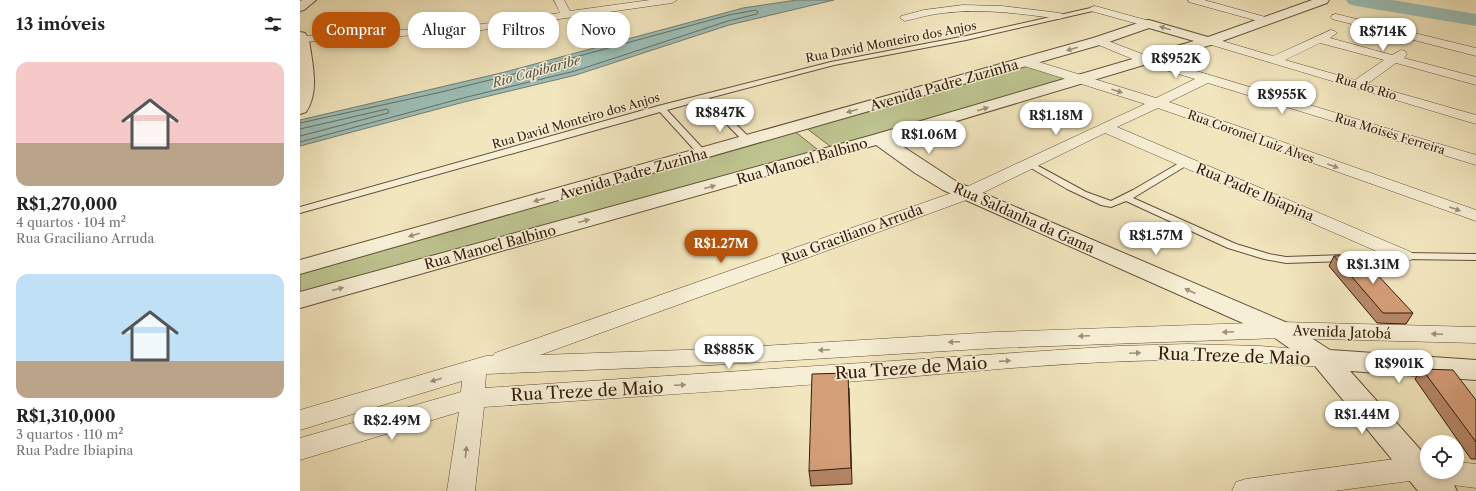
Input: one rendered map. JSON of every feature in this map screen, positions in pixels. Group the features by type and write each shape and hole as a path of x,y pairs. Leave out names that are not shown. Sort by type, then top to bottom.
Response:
{"street":[{"path":"300,7 310,0"},
{"path":"559,0 566,15"},
{"path":"620,7 643,0"},
{"path":"301,108 306,99 306,71 301,38 454,30 672,0"},
{"path":"1193,0 1265,20"},
{"name":"Rua Manoel Balbino","path":"300,300 880,140 1209,41 1323,0"},
{"path":"905,18 924,12 952,8 984,8 1060,16"},
{"name":"Rua do Rio","path":"1095,9 1476,120"},
{"path":"1336,17 1476,52"},
{"path":"1274,60 1353,21"},
{"name":"Avenida Padre Zuzinha","path":"300,267 1098,41 1149,24"},
{"path":"1363,50 1393,31"},
{"path":"1320,38 1476,81"},
{"path":"1357,85 1423,38"},
{"name":"Rua Moisés Ferreira","path":"1098,41 1146,60 1476,160"},
{"name":"Rua Coronel Luiz Alves","path":"1024,62 1158,104 1476,216"},
{"name":"Rua Graciliano Arruda","path":"480,367 966,194 1158,104 1207,78"},
{"name":"Rua Padre Ibiapina","path":"1106,128 1404,256"},
{"name":"Rua Saldanha da Gama","path":"880,140 935,178 966,194 1281,330 1324,359"},
{"name":"Avenida Jatobá","path":"1281,330 1476,336"},
{"name":"Rua Treze de Maio","path":"480,367 712,357 996,340 1281,330"},
{"name":"Rua Treze de Maio","path":"473,398 711,383 1028,359 1118,354 1204,352 1259,354 1324,359"},
{"path":"711,383 712,357"},
{"path":"1324,359 1420,465"},
{"name":"Avenida Jatobá","path":"1324,359 1476,370"},
{"path":"300,420 480,367 473,398 461,491"},
{"path":"300,449 473,398"},
{"path":"1464,477 1476,476"},
{"path":"1246,491 1433,479"}],"lane":[{"name":"Rua David Monteiro dos Anjos","path":"300,210 704,96 849,59 966,38 1095,9"},
{"path":"704,96 748,141"},
{"path":"661,108 702,154"},
{"path":"1028,164 1103,203 1115,203 1186,162"},
{"path":"1126,198 1232,246 1268,257 1286,260 1404,256 1476,257"}],"green space":[{"path":"1024,63 1075,79 835,150 805,127"},
{"path":"793,130 822,153 300,297 300,270"}],"water":[{"path":"797,0 834,0 729,25 576,75 464,102 300,146 300,120 505,72 594,48 630,48 630,38 743,8"}],"building":[{"path":"1359,255 1413,313 1383,313 1334,256"},
{"path":"1422,369 1453,370 1476,400 1476,442"},
{"path":"848,373 851,468 809,471 812,374"}],"waterway":[{"name":"Rio Capibaribe","path":"1356,0 1476,20"}]}
